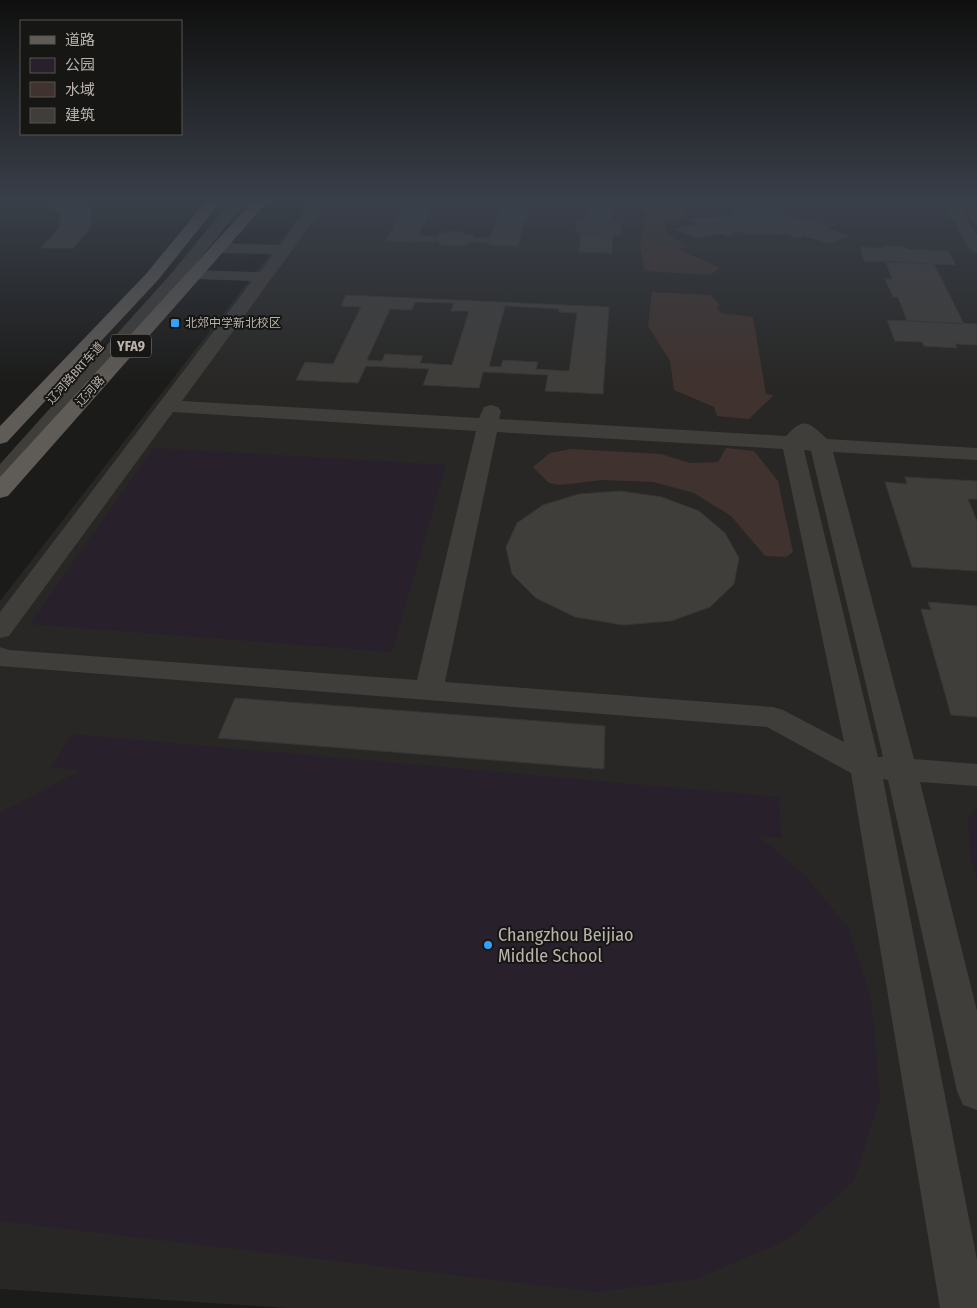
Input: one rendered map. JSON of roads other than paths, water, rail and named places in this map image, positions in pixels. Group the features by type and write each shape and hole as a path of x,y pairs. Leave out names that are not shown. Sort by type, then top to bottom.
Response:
{"main road":[{"name":"YFA9","path":"0,438 164,262"},
{"name":"辽河路","path":"0,491 207,262"}],"lane":[{"name":"辽河路BRT车道","path":"0,456 177,262"},
{"name":"辽河路BRT车道","path":"0,477 189,262"},
{"path":"0,630 275,262"},
{"path":"196,274 264,277"},
{"path":"173,399 806,439 977,454"},
{"path":"429,691 489,418"},
{"path":"806,439 977,439"},
{"path":"806,439 963,1308"},
{"path":"806,439 901,770 977,1091"},
{"path":"0,656 2,658 772,717 865,767 977,775"}],"water":[{"path":"643,262 707,262 720,268 710,275 645,271"},
{"path":"652,292 711,295 720,305 717,307 721,313 753,317 766,394 774,395 749,419 717,416 714,407 674,390 670,361 648,326"},
{"path":"726,448 754,451 778,481 793,552 786,557 765,556 731,516 694,493 653,482 602,480 560,485 549,483 533,467 550,453 571,449 661,454 690,463 718,462"}],"place":[{"name":"北郊中学新北校区","path":"175,323"},
{"name":"Changzhou Beijiao Middle School","path":"488,945"}]}
